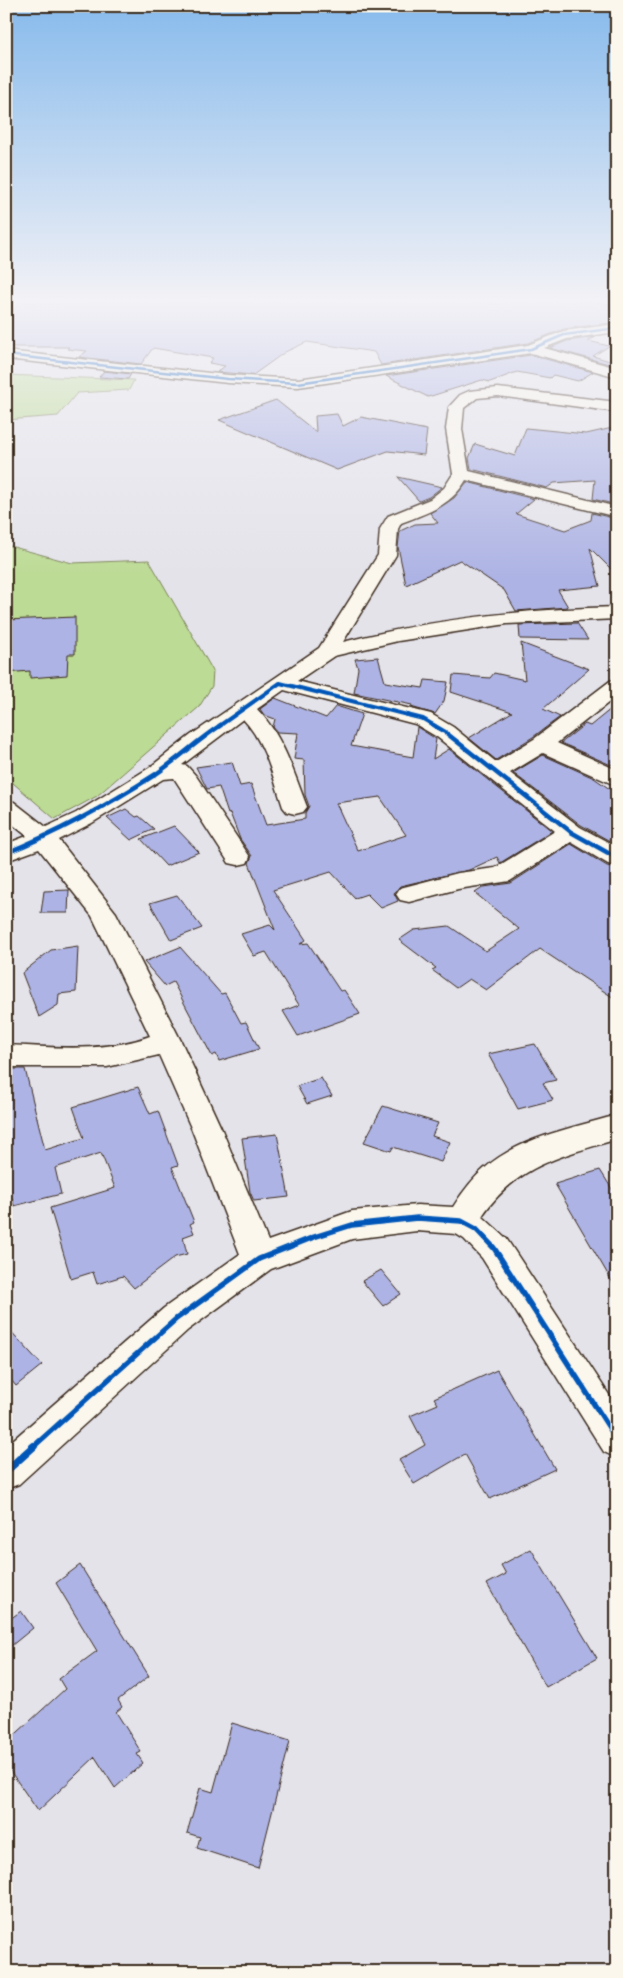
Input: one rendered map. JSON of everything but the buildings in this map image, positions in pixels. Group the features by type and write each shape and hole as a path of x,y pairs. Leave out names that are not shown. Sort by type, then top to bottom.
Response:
{"street":[{"path":"327,652 388,555 389,529 394,520 436,503 451,491 461,474 454,429 457,407 465,398 474,394 482,393"},
{"path":"508,393 617,407"},
{"path":"461,474 617,512"},
{"path":"6,853 44,838 84,818 157,773 199,740 327,652 392,635 474,622 530,616 617,612"},
{"path":"280,683 422,719 446,732 572,832 617,858"},
{"path":"496,772 542,744 617,686"},
{"path":"244,708 258,722 269,738 295,807"},
{"path":"542,744 617,779"},
{"path":"157,773 179,771 185,776 238,857"},
{"path":"6,807 44,838 103,913 167,1041 208,1130 258,1259"},
{"path":"409,894 458,881 501,875 572,832"},
{"path":"6,1056 96,1059 142,1051 167,1041"},
{"path":"461,1221 485,1187 503,1171 558,1146 617,1127"},
{"path":"6,1471 176,1319 258,1259 352,1225 417,1218 461,1221 476,1230 494,1248 617,1440"}],"green space":[{"path":"6,393 77,393 58,416 6,420"},
{"path":"6,545 72,563 149,560 213,671 212,686 199,707 97,796 55,819 6,777"}],"cycle path":[{"path":"6,853 44,838 84,818 157,773 199,740 280,683 423,719 445,732 571,832 617,858"},
{"path":"6,1471 176,1319 259,1259 314,1237 352,1225 417,1218 461,1221 476,1229 494,1248 617,1440"}]}
